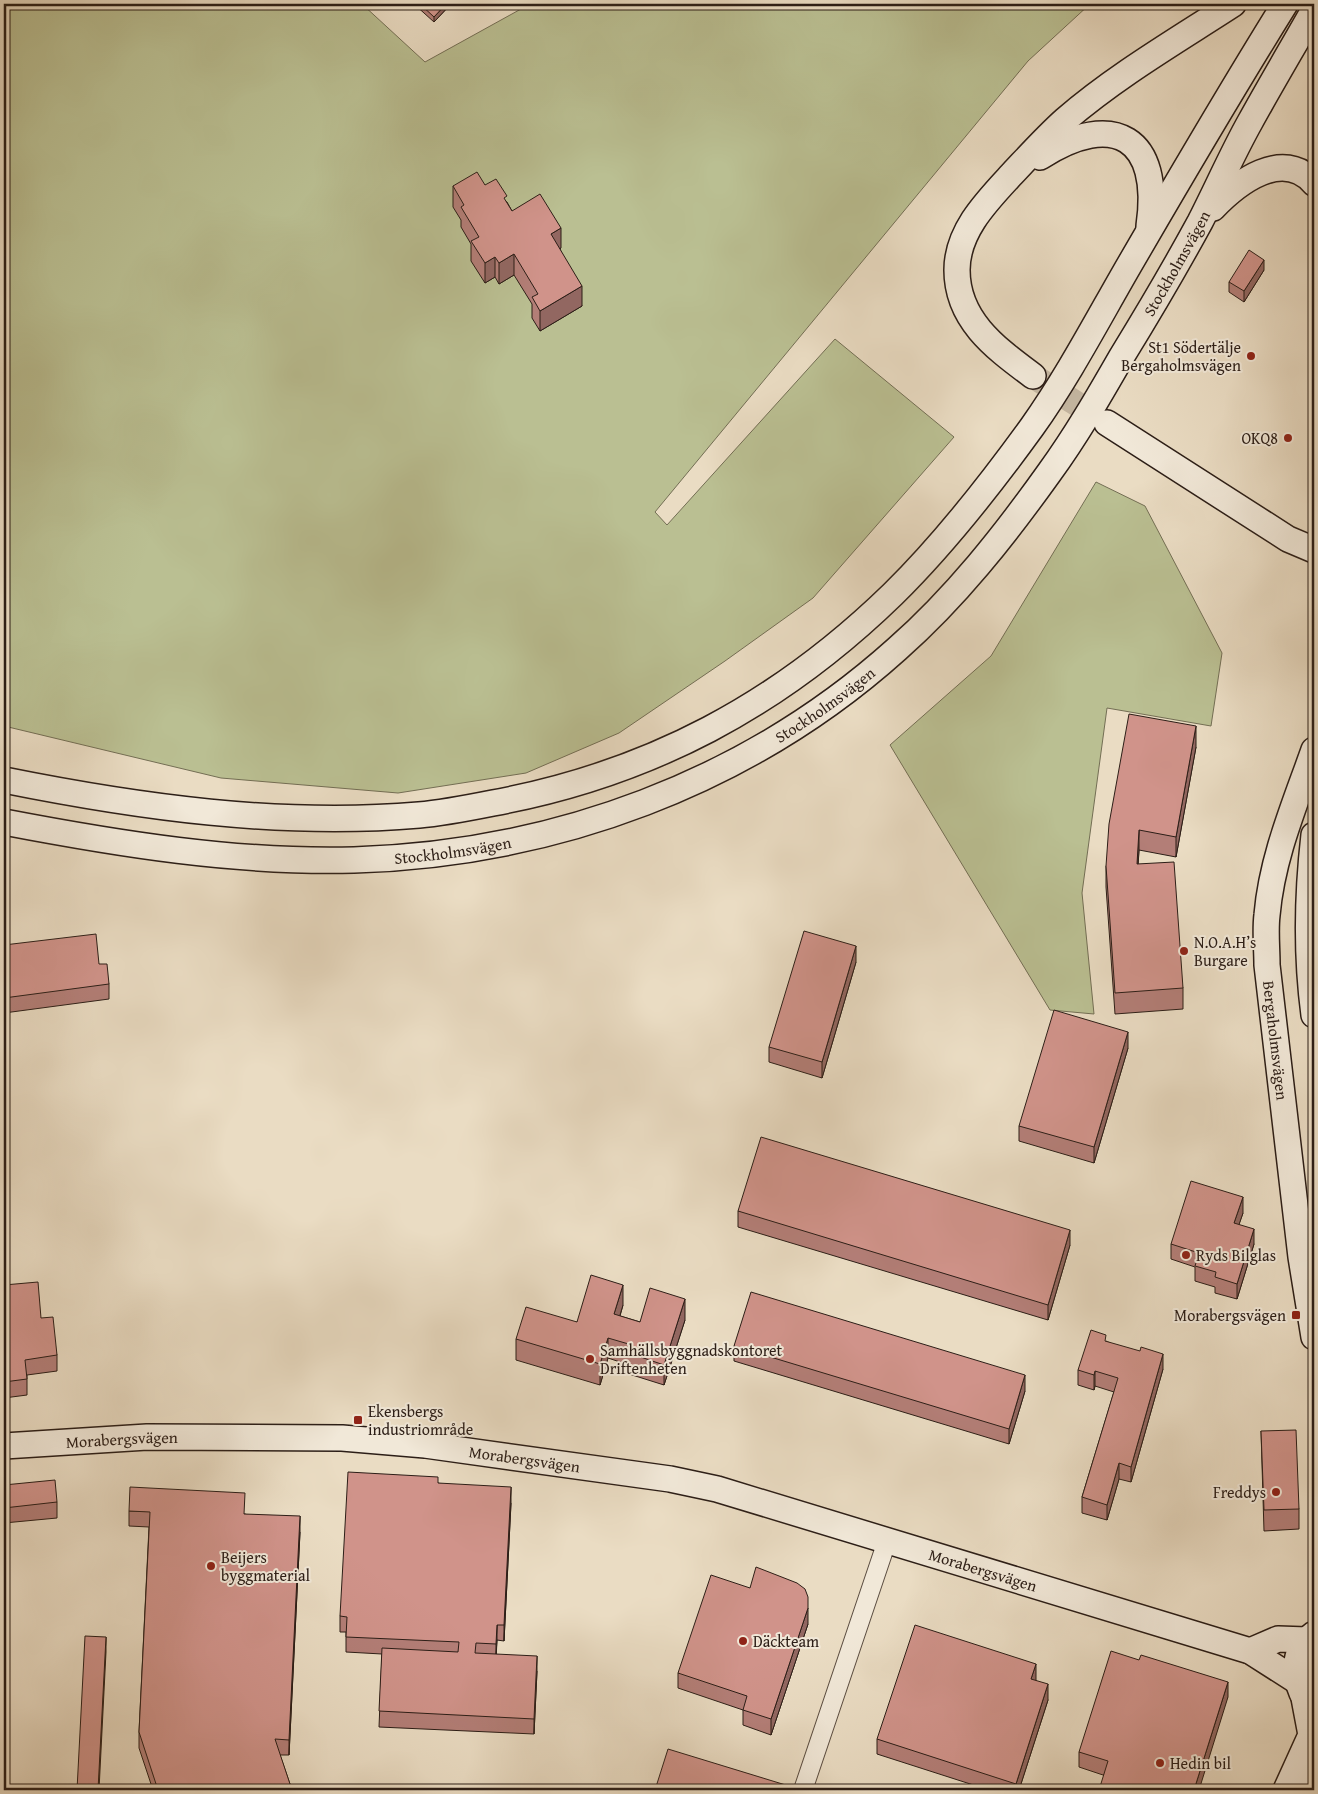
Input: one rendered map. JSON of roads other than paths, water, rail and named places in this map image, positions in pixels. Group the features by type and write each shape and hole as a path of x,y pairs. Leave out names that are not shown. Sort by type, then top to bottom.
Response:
{"main road":[{"path":"1034,376 1001,352 972,321 959,290 957,270 960,249 970,224 987,200 1042,142 1088,101 1233,4"},
{"path":"4,780 88,797 222,813 333,817 419,815 513,799 562,788 620,769 710,731 763,698 851,632 894,593 964,517 1034,423 1079,352 1284,4"},
{"name":"Stockholmsvägen","path":"4,822 196,854 352,860 419,856 530,839 588,824 691,784 744,759 795,728 866,676 899,648 982,561 1052,470 1116,367 1201,220 1248,124 1314,10"},
{"path":"1012,174 1048,151 1075,138 1093,134 1109,134 1124,139 1144,159 1149,172 1152,205 1148,234"},
{"path":"1201,220 1239,184 1270,169 1283,167 1299,172 1314,183"},
{"path":"1107,423 1288,539 1314,550"},
{"path":"1288,539 1314,566"},
{"name":"Bergaholmsvägen","path":"1314,750 1280,846 1270,890 1266,946 1272,1016 1286,1112 1301,1257 1314,1337"},
{"path":"1314,835 1308,888 1308,971 1314,1015"},
{"name":"Morabergsvägen","path":"4,1446 147,1437 287,1436 342,1438 426,1445 670,1479 708,1487 1250,1651 1305,1696"},
{"path":"1250,1651 1278,1639 1310,1637"},
{"path":"1286,1790 1311,1735 1305,1696 1296,1669 1299,1651 1310,1637"},
{"path":"1301,1790 1314,1774"}],"street":[{"path":"803,1790 887,1541"}],"tunnel":[{"path":"1033,376 1107,423"}],"place":[{"name":"St1 Södertälje Bergaholmsvägen","path":"1251,356"},
{"name":"OKQ8","path":"1288,438"},
{"name":"N.O.A.H’s Burgare","path":"1184,951"},
{"name":"Ryds Bilglas","path":"1186,1255"},
{"name":"Morabergsvägen","path":"1296,1315"},
{"name":"Samhällsbyggnadskontoret Driftenheten","path":"590,1359"},
{"name":"Ekensbergs industriområde","path":"358,1420"},
{"name":"Freddys","path":"1276,1492"},
{"name":"Beijers byggmaterial","path":"211,1566"},
{"name":"Däckteam","path":"743,1641"},
{"name":"Hedin bil","path":"1160,1763"}]}
